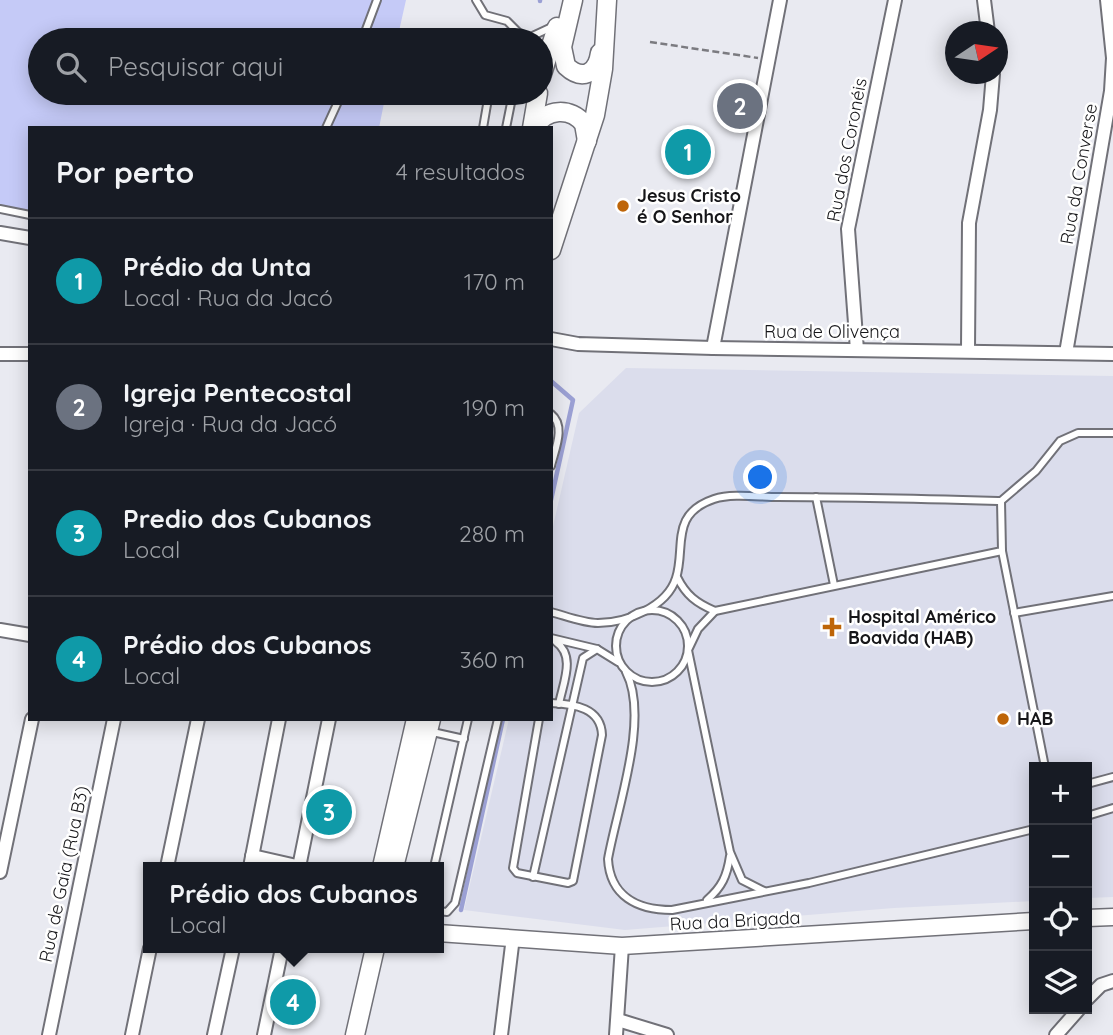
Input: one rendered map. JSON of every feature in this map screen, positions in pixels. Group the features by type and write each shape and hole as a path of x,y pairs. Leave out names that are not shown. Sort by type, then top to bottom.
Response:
{"main road":[{"path":"570,0 562,58 571,71 582,75 592,72 600,58 607,0"},
{"path":"553,40 570,0"},
{"path":"553,244 586,151 601,87 607,0"},
{"path":"533,126 536,105"},
{"path":"535,126 546,115 559,111 571,113 584,124 586,151"},
{"path":"383,862 419,722"},
{"path":"395,862 419,722"},
{"path":"345,1035 363,953"},
{"path":"355,1035 374,953"}],"street":[{"path":"713,348 780,0"},
{"name":"Rua dos Coronéis","path":"857,350 848,229 895,0"},
{"path":"985,0 987,21"},
{"name":"Rua da Converse","path":"1066,353 1111,91 1113,58 1107,0"},
{"path":"968,350 969,223 990,110 992,84"},
{"path":"0,233 28,238"},
{"name":"Rua de Olivença","path":"553,339 578,344 713,348 1113,354"},
{"path":"0,354 28,354"},
{"path":"0,630 28,635"},
{"path":"0,872 32,721"},
{"name":"Rua de Gaia (Rua B3)","path":"49,1035 114,721"},
{"path":"168,862 198,721"},
{"path":"251,862 279,721"},
{"path":"301,862 329,721"},
{"path":"1092,918 1113,917"},
{"name":"Rua da Brigada","path":"444,933 622,946 1029,921"},
{"path":"500,1035 513,937"},
{"path":"622,946 627,1027"},
{"path":"132,1035 149,953"},
{"path":"214,1035 232,953"},
{"path":"264,1035 281,953"},
{"path":"1092,994 1101,985 1113,981"},
{"path":"1056,1035 1075,1014"},
{"path":"616,1035 627,1027 667,1035"}],"lane":[{"path":"366,28 377,0"},
{"path":"476,0 485,15 507,22 513,28"},
{"path":"550,28 558,24"},
{"path":"327,126 337,105"},
{"path":"483,126 487,105"},
{"path":"506,126 511,105"},
{"path":"0,209 28,215"},
{"path":"553,416 559,422 559,429 553,457"},
{"path":"553,612 595,623 612,622 656,606 669,593 677,577 680,530 696,510 715,499 816,497 1000,501 1036,471 1059,441 1078,433 1113,433"},
{"path":"816,497 834,585"},
{"path":"1000,501 1002,551 1044,762"},
{"path":"626,672 646,682 670,678 681,668 698,629 715,611 1002,551"},
{"path":"677,577 684,591 696,603 715,611"},
{"path":"1014,613 1113,596"},
{"path":"765,891 742,880 730,852 682,626 673,616 652,610 635,613 618,631 616,653 633,686 636,707 633,741 608,859 609,874 617,891 635,905 652,910 672,910 765,891 1029,830"},
{"path":"553,638 597,649 620,664"},
{"path":"539,721 513,869 517,873 568,883 573,881 602,734 599,716 555,703 568,658 564,648 553,640"},
{"path":"533,877 583,658 597,649"},
{"path":"435,862 468,721"},
{"path":"444,912 455,904 498,721"},
{"path":"419,722 464,739"},
{"path":"1092,782 1113,777"},
{"path":"1092,814 1113,808"},
{"path":"706,901 721,888 728,873 730,852"}],"path":[{"path":"650,42 768,59"}],"shaded area":[{"path":"0,0 406,0 400,28 28,28 28,105 384,105 379,126 28,126 28,215 0,209"},
{"name":"Hospital Américo Boavida (HAB)","path":"626,368 1113,376 1113,897 1092,898 1092,762 1029,762 1029,901 894,908 625,930 464,910 509,721 553,721 553,526 579,413"}],"waterway":[{"path":"553,383 573,400 553,491"},
{"path":"461,910 503,721"}],"place":[{"name":"Igreja Pentecostal","path":"740,106"},
{"name":"Prédio da Unta","path":"688,152"},
{"name":"Jesus Cristo é O Senhor","path":"623,206"},
{"name":"Hospital Américo Boavida (HAB)","path":"832,627"},
{"name":"HAB","path":"1003,719"},
{"name":"Predio dos Cubanos","path":"329,812"},
{"name":"Prédio dos Cubanos","path":"293,1002"}]}
